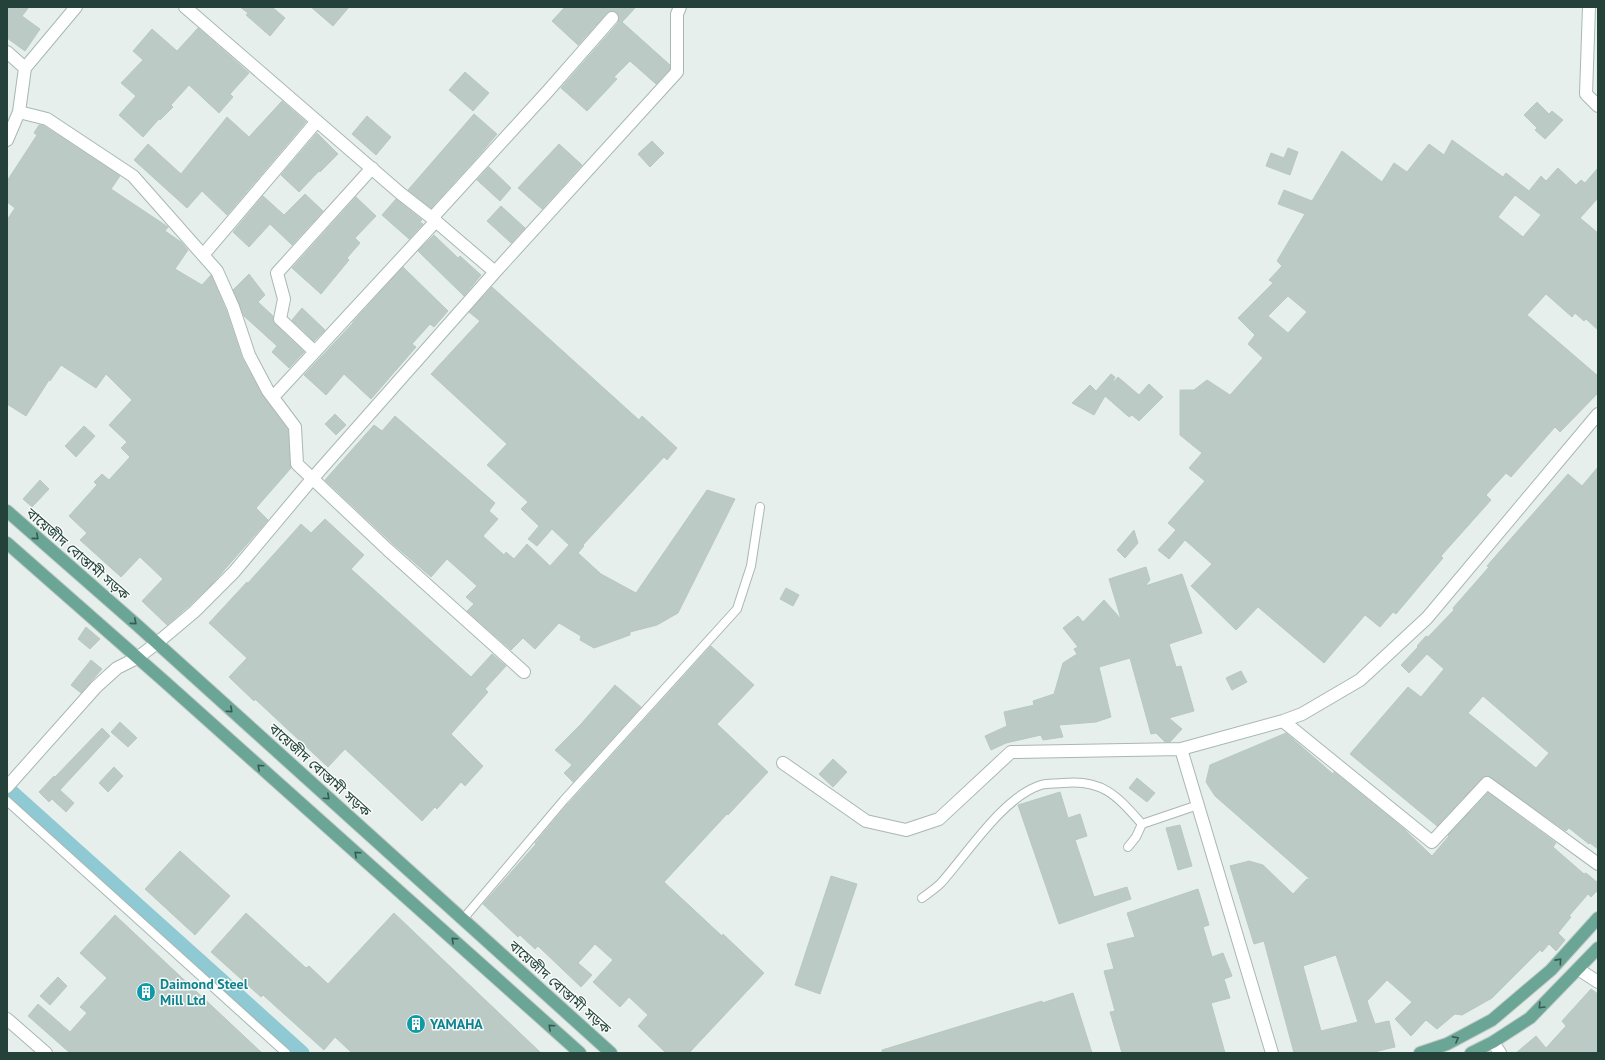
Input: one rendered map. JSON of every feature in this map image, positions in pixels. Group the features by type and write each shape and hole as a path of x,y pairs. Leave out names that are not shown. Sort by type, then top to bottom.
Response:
{"main road":[{"name":"বায়েজীদ বোস্তামী সড়ক","path":"7,511 157,643 611,1053"},
{"path":"7,542 580,1053"},
{"path":"1420,1053 1447,1044 1492,1020 1551,970 1598,918"},
{"path":"1471,1053 1493,1042 1530,1018 1598,948"}],"street":[{"path":"7,140 18,112 26,68 76,7"},
{"path":"185,7 400,193 434,219 495,272"},
{"path":"10,784 96,687 117,668 137,658 157,643 194,612 234,572 312,479 495,272 677,72 676,14 680,7"},
{"path":"1589,7 1586,94 1598,106"},
{"path":"273,397 434,219 612,18"},
{"path":"7,52 26,68"},
{"path":"18,112 47,119 133,176 217,271 233,307 249,355 273,397 295,427 298,464 312,479 524,672"},
{"path":"203,255 318,122"},
{"path":"315,352 280,319 284,299 277,273 372,168"},
{"path":"783,764 866,821 906,830 939,820 1011,752 1181,749 1284,721 1302,714 1360,680 1427,618 1598,414"},
{"path":"1284,721 1432,842 1487,783 1598,864"},
{"path":"1181,749 1272,1053"},
{"path":"1578,969 1598,982"},
{"path":"7,1020 46,1053"},
{"path":"1493,1042 1500,1053"}],"lane":[{"path":"463,919 569,795 737,609 751,566 760,507"},
{"path":"922,898 940,884 991,822 1017,798 1041,785 1070,782 1089,783 1112,793 1142,824"},
{"path":"7,801 286,1053"},
{"path":"1128,848 1136,837 1142,824 1198,806"}],"building":[{"path":"7,7 29,7 22,16 40,29 25,51 7,38"},
{"path":"240,7 272,7 285,18 270,36 246,15 248,13"},
{"path":"311,7 349,7 333,26"},
{"path":"565,7 636,7 622,22 670,65 670,69 656,84 630,61 614,77 617,79 587,111 561,88 618,23 619,16 614,11 607,13 578,45 552,21"},
{"path":"198,28 249,73 230,94 233,97 219,113 189,85 171,105 173,107 160,120 159,119 143,137 119,115 136,96 121,83 143,60 133,51 152,29 177,51"},
{"path":"465,72 489,93 473,111 449,90"},
{"path":"282,101 306,122 227,215 202,191 187,208 134,160 148,144 181,174 227,117 249,137"},
{"path":"1537,102 1549,114 1552,111 1563,120 1545,139 1535,130 1537,128 1524,115"},
{"path":"474,114 497,134 431,208 408,190"},
{"path":"367,116 391,137 376,155 352,134"},
{"path":"39,125 44,126 120,176 111,189 168,227 165,231 181,242 188,250 175,269 202,285 211,275 226,310 242,358 262,395 288,430 291,468 256,508 268,520 212,584 167,625 142,601 163,579 140,557 121,577 80,540 87,533 69,516 97,485 94,482 102,474 109,480 130,457 121,448 127,442 109,425 132,400 106,374 96,388 61,365 50,381 49,380 26,416 7,404 7,220 15,208 7,202 7,181 37,135 34,133"},
{"path":"317,133 338,154 299,192 281,175"},
{"path":"1452,140 1503,177 1506,173 1529,191 1541,176 1546,181 1558,168 1576,185 1581,180 1585,183 1598,168 1598,198 1580,218 1598,233 1598,330 1586,319 1584,321 1575,313 1572,317 1546,294 1527,315 1598,376 1598,393 1560,432 1555,427 1511,477 1506,473 1486,495 1491,500 1441,556 1443,558 1396,614 1393,612 1380,627 1365,615 1324,663 1258,607 1236,630 1191,586 1212,564 1185,540 1169,559 1158,550 1176,530 1168,523 1205,481 1189,468 1202,453 1180,435 1180,390 1194,390 1207,380 1230,395 1263,358 1248,344 1255,335 1238,318 1273,283 1269,280 1282,266 1277,261 1305,214 1278,204 1284,190 1312,201 1342,151 1382,182 1394,163 1407,172 1429,144 1444,155","holes":["1515,195 1541,215 1523,237 1498,217","1288,296 1307,312 1288,333 1268,316"]},
{"path":"652,141 664,153 650,167 638,154"},
{"path":"559,144 582,165 542,209 518,188"},
{"path":"1288,148 1298,152 1290,175 1266,166 1271,153 1284,158"},
{"path":"489,167 511,188 500,201 477,180"},
{"path":"305,194 323,211 292,245 270,224 249,247 233,232 263,196 284,215"},
{"path":"356,197 376,216 355,238 360,243 347,258 349,260 321,294 292,268"},
{"path":"396,199 422,220 420,222 423,224 409,239 382,215"},
{"path":"501,206 525,228 511,243 487,221"},
{"path":"434,235 458,258 460,256 481,275 464,296 418,251"},
{"path":"403,267 448,311 434,327 430,324 412,344 416,347 371,399 344,374 326,395 304,375"},
{"path":"249,274 265,295 258,302 273,316 273,321 275,324 304,352 289,368 272,352 277,346 244,316 233,290"},
{"path":"492,287 639,420 642,416 677,448 667,460 664,457 583,545 584,546 578,553 601,574 636,593 707,490 735,499 678,613 657,625 630,632 630,635 594,648 580,640 581,636 559,623 535,649 523,638 511,650 467,611 474,604 466,597 477,586 447,559 431,577 392,543 325,480 374,425 382,431 395,416 495,503 489,511 498,519 483,536 504,555 506,552 514,559 527,544 550,566 569,545 552,529 537,546 528,539 539,526 521,509 528,502 487,465 507,444 431,374 480,321 469,312"},
{"path":"302,308 325,330 314,341 292,320"},
{"path":"1111,374 1115,377 1112,384 1118,377 1139,395 1149,384 1163,397 1139,421 1132,415 1129,417 1105,396 1094,415 1072,403 1090,385 1096,391"},
{"path":"335,414 346,425 336,435 325,424"},
{"path":"84,426 95,436 76,457 65,446"},
{"path":"1598,467 1598,849 1590,843 1589,844 1569,828 1566,831 1488,776 1482,778 1437,826 1350,754 1408,687 1421,697 1444,669 1427,654 1409,673 1401,665 1418,647 1417,646 1426,636 1428,637 1454,610 1453,608 1489,567 1487,566 1568,474 1582,486","holes":["1483,696 1549,753 1536,768 1468,713"]},
{"path":"40,480 49,489 32,507 23,499"},
{"path":"325,519 364,555 351,569 471,677 492,654 506,666 485,689 488,692 451,734 483,766 465,786 461,782 437,809 435,807 422,821 345,749 328,767 255,699 254,701 229,677 247,658 209,623 247,582 248,583 301,524 311,533"},
{"path":"1134,530 1138,543 1125,558 1117,550"},
{"path":"1146,567 1150,580 1145,586 1182,574 1202,633 1169,644 1176,667 1181,666 1194,711 1169,718 1182,729 1170,742 1165,742 1156,733 1151,734 1130,658 1099,667 1111,717 1096,722 1059,725 1063,737 1043,740 1041,735 1006,743 991,750 985,736 1007,726 1004,712 1034,705 1033,701 1054,694 1063,663 1077,654 1074,649 1078,647 1063,628 1078,616 1083,622 1104,600 1121,619 1109,579"},
{"path":"786,588 799,595 793,606 780,599"},
{"path":"86,627 100,639 90,649 78,639"},
{"path":"711,646 754,685 717,724 768,772 664,882 722,936 723,934 764,973 689,1053 666,1053 638,1026 648,1015 629,997 620,1007 593,982 613,960 595,944 578,963 592,975 581,987 538,946 535,949 520,935 518,937 483,904 536,844 535,843 568,804"},
{"path":"91,660 102,669 81,693 71,685"},
{"path":"1241,671 1247,682 1232,690 1226,678"},
{"path":"615,685 641,707 573,782 564,773 572,765 555,750 581,724"},
{"path":"120,722 137,738 128,747 111,732"},
{"path":"102,728 110,736 60,790 74,803 66,812 52,799 49,802 39,792"},
{"path":"1286,733 1333,774 1334,772 1404,829 1432,856 1449,836 1448,835 1488,793 1556,843 1553,847 1584,874 1586,873 1598,883 1598,890 1591,897 1588,894 1569,916 1571,917 1558,933 1565,940 1556,951 1549,944 1542,952 1540,950 1492,998 1462,1015 1455,1014 1437,1029 1426,1020 1411,1036 1395,1019 1412,1002 1387,980 1367,1001 1375,1024 1389,1021 1395,1047 1370,1053 1294,1053 1264,941 1254,944 1230,866 1249,861 1263,865 1293,894 1307,879 1311,880 1215,796 1206,782 1210,765","holes":["1336,955 1358,1022 1321,1031 1303,966"]},
{"path":"833,759 847,772 833,787 819,774"},
{"path":"114,767 123,776 108,792 99,783"},
{"path":"1137,778 1155,793 1147,802 1129,788"},
{"path":"1060,792 1068,818 1080,814 1087,836 1075,840 1094,897 1127,887 1131,899 1059,924 1018,805"},
{"path":"1180,825 1192,866 1178,870 1166,828"},
{"path":"180,851 230,896 195,935 145,889"},
{"path":"831,876 857,884 820,994 795,985"},
{"path":"1198,889 1209,925 1203,927 1212,957 1223,953 1232,976 1224,979 1230,998 1211,1003 1225,1053 1122,1053 1110,1012 1115,1011 1104,971 1114,969 1107,944 1135,937 1127,913"},
{"path":"246,913 306,968 309,966 328,984 394,913 541,1053 352,1053 335,1037 324,1050 263,995 261,997 211,952"},
{"name":"Daimond Steel Mill Ltd","path":"115,915 262,1053 70,1053 28,1016 38,1004 70,1032 87,1013 80,1007 107,978 80,953"},
{"path":"58,977 67,986 50,1005 40,996"},
{"path":"1591,989 1598,994 1598,1053 1516,1053 1536,1036 1546,1048 1566,1026 1562,1021"},
{"path":"1073,993 1092,1053 882,1053 882,1050"}],"waterway":[{"path":"7,788 302,1053"}],"place":[{"name":"Daimond Steel Mill Ltd","path":"146,992"},
{"name":"YAMAHA","path":"416,1024"}]}
